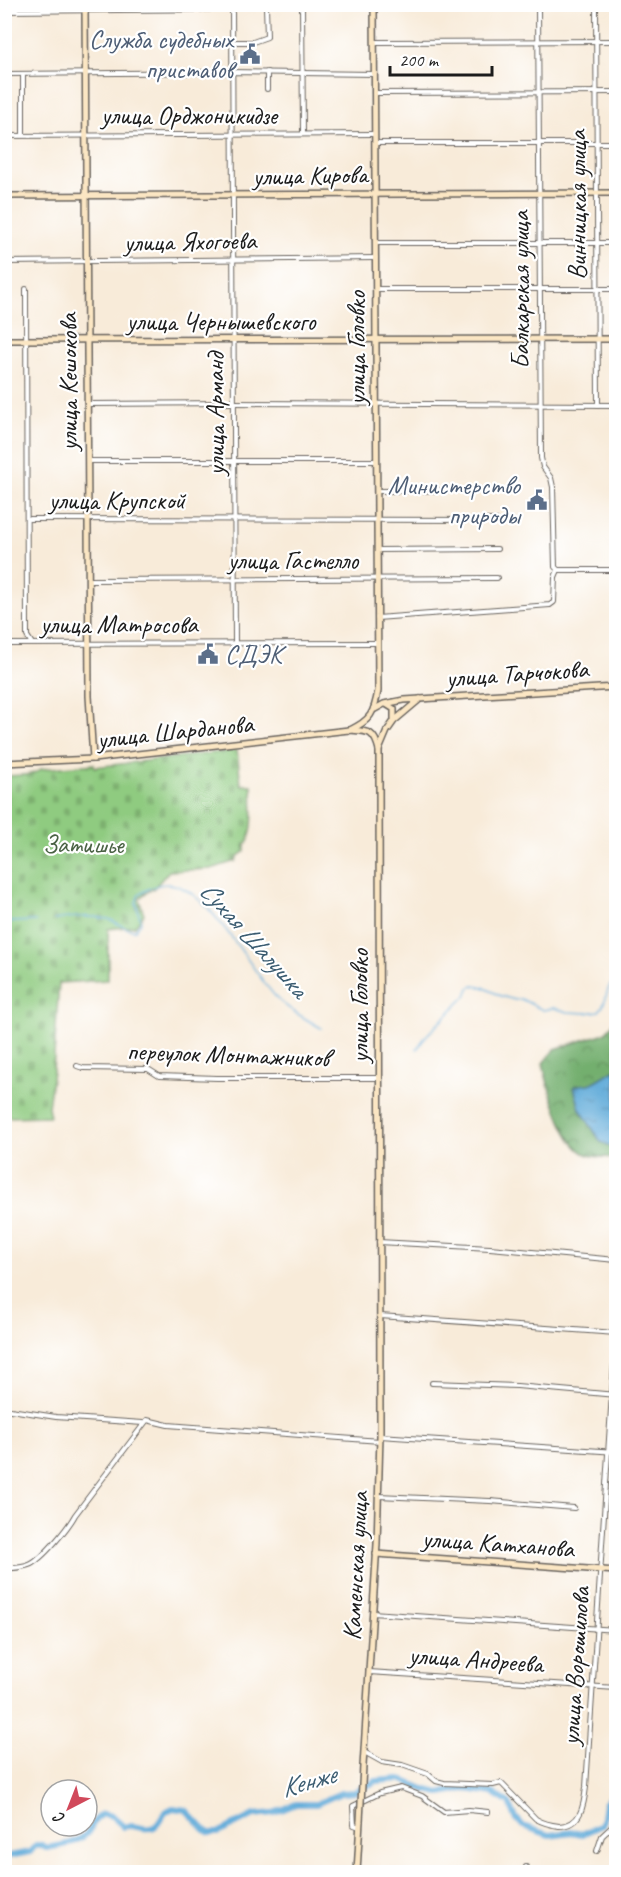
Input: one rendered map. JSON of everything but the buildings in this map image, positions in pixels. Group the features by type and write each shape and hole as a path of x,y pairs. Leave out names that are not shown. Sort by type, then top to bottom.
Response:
{"street":[{"path":"302,4 303,134"},
{"name":"улица Головко","path":"374,4 378,691"},
{"name":"Балкарская улица","path":"538,4 542,463 553,481 555,567 558,570"},
{"name":"Винницкая улица","path":"596,4 598,405"},
{"path":"232,42 253,42 267,37 266,6"},
{"path":"4,11 85,7 232,7"},
{"name":"улица Кешокова","path":"85,7 89,696 93,759"},
{"name":"улица Арманд","path":"232,7 235,644"},
{"path":"374,42 616,41"},
{"path":"267,72 267,89"},
{"path":"4,74 267,72 374,74"},
{"path":"23,74 23,135"},
{"path":"374,93 616,92"},
{"name":"улица Орджоникидзе","path":"4,136 375,134"},
{"path":"375,143 616,142"},
{"name":"улица Кирова","path":"4,196 616,193"},
{"path":"375,243 616,243"},
{"name":"улица Яхогоева","path":"4,262 376,258"},
{"path":"26,289 27,636 31,642"},
{"path":"376,289 616,289"},
{"name":"улица Чернышевского","path":"4,340 616,339"},
{"path":"87,404 616,405"},
{"path":"88,461 376,461"},
{"path":"377,491 497,490"},
{"name":"улица Крупской","path":"27,519 496,520"},
{"path":"377,550 496,549"},
{"path":"377,618 550,605 554,602 555,577 558,570 616,570"},
{"name":"улица Гастелло","path":"89,580 497,578"},
{"name":"улица Матросова","path":"4,644 31,642 378,643"},
{"name":"улица Тарчокова","path":"385,704 420,699 616,687"},
{"path":"378,691 385,704 394,709 394,721"},
{"path":"349,730 368,719 374,710 378,691"},
{"path":"379,750 394,721 420,699"},
{"path":"374,710 385,704"},
{"path":"368,719 368,727 379,750"},
{"path":"349,730 380,735 387,731"},
{"name":"улица Шарданова","path":"4,763 93,759 349,730"},
{"name":"улица Головко","path":"379,750 379,1262"},
{"name":"переулок Монтажников","path":"77,1066 148,1069 159,1076 379,1078"},
{"path":"379,1242 490,1248 616,1260"},
{"name":"Каменская улица","path":"357,1872 376,1554 380,1439 379,1262"},
{"path":"379,1316 616,1333"},
{"name":"улица Ворошилова","path":"364,1752 382,1762 402,1765 428,1774 444,1783 493,1785 501,1783 536,1819 543,1822 566,1826 577,1820 585,1793 608,1451 614,1395 616,1333"},
{"path":"432,1383 517,1386 614,1395"},
{"path":"4,1409 56,1417 144,1423"},
{"path":"4,1569 26,1566 43,1555 69,1527 75,1515 144,1423 150,1419 168,1425 616,1452"},
{"path":"378,1496 574,1508"},
{"name":"улица Катханова","path":"376,1554 616,1571"},
{"path":"372,1613 616,1630"},
{"name":"улица Андреева","path":"369,1672 616,1688"},
{"path":"360,1824 354,1825 353,1806 380,1793 397,1788 406,1788 414,1792 444,1812 469,1810 488,1812"},
{"path":"597,1851 602,1836 616,1823"},
{"path":"526,1867 526,1872"}],"green space":[{"name":"Затишье","path":"237,750 241,785 252,785 252,825 245,851 237,857 236,861 211,869 169,871 154,888 139,899 144,914 135,926 108,929 108,980 59,983 48,1107 50,1116 5,1117 5,772 7,776 20,775 34,773 41,769 94,764 95,767"},
{"path":"616,1020 616,1069 592,1083 574,1087 580,1109 601,1142 616,1147 616,1158 595,1157 587,1155 577,1147 563,1125 552,1098 543,1063 555,1049 605,1033"}],"water":[{"path":"616,1069 615,1148 601,1142 580,1109 574,1087 592,1083"}],"waterway":[{"name":"Сухая Шалушка","path":"54,920 81,917 101,918 135,930 141,922 136,903 139,894 162,884 180,887 195,896 211,911 276,997 321,1028"},
{"name":"Сухая Шалушка","path":"4,925 12,922 36,921"},
{"name":"Сухая Шалушка","path":"417,1049 426,1036 466,996 469,988 474,986 483,987 515,1000 521,999 543,1010 554,1008 586,1013 599,1011 609,987 616,979"},
{"name":"Кенже","path":"4,1857 30,1852 36,1845 46,1848 74,1842 87,1833 102,1814 112,1816 124,1827 146,1829 156,1826 165,1813 173,1808 186,1810 204,1829 210,1833 218,1833 254,1815 274,1813 296,1804 316,1804 341,1793 355,1792 376,1781 400,1779 440,1793 465,1789 493,1793 509,1803 516,1818 523,1826 549,1835 572,1832 582,1834 602,1825 605,1804 616,1790"}],"place":[{"name":"Служба судебных приставов","path":"250,54"},
{"name":"Министерство природы","path":"537,500"},
{"name":"СДЭК","path":"208,654"}]}
